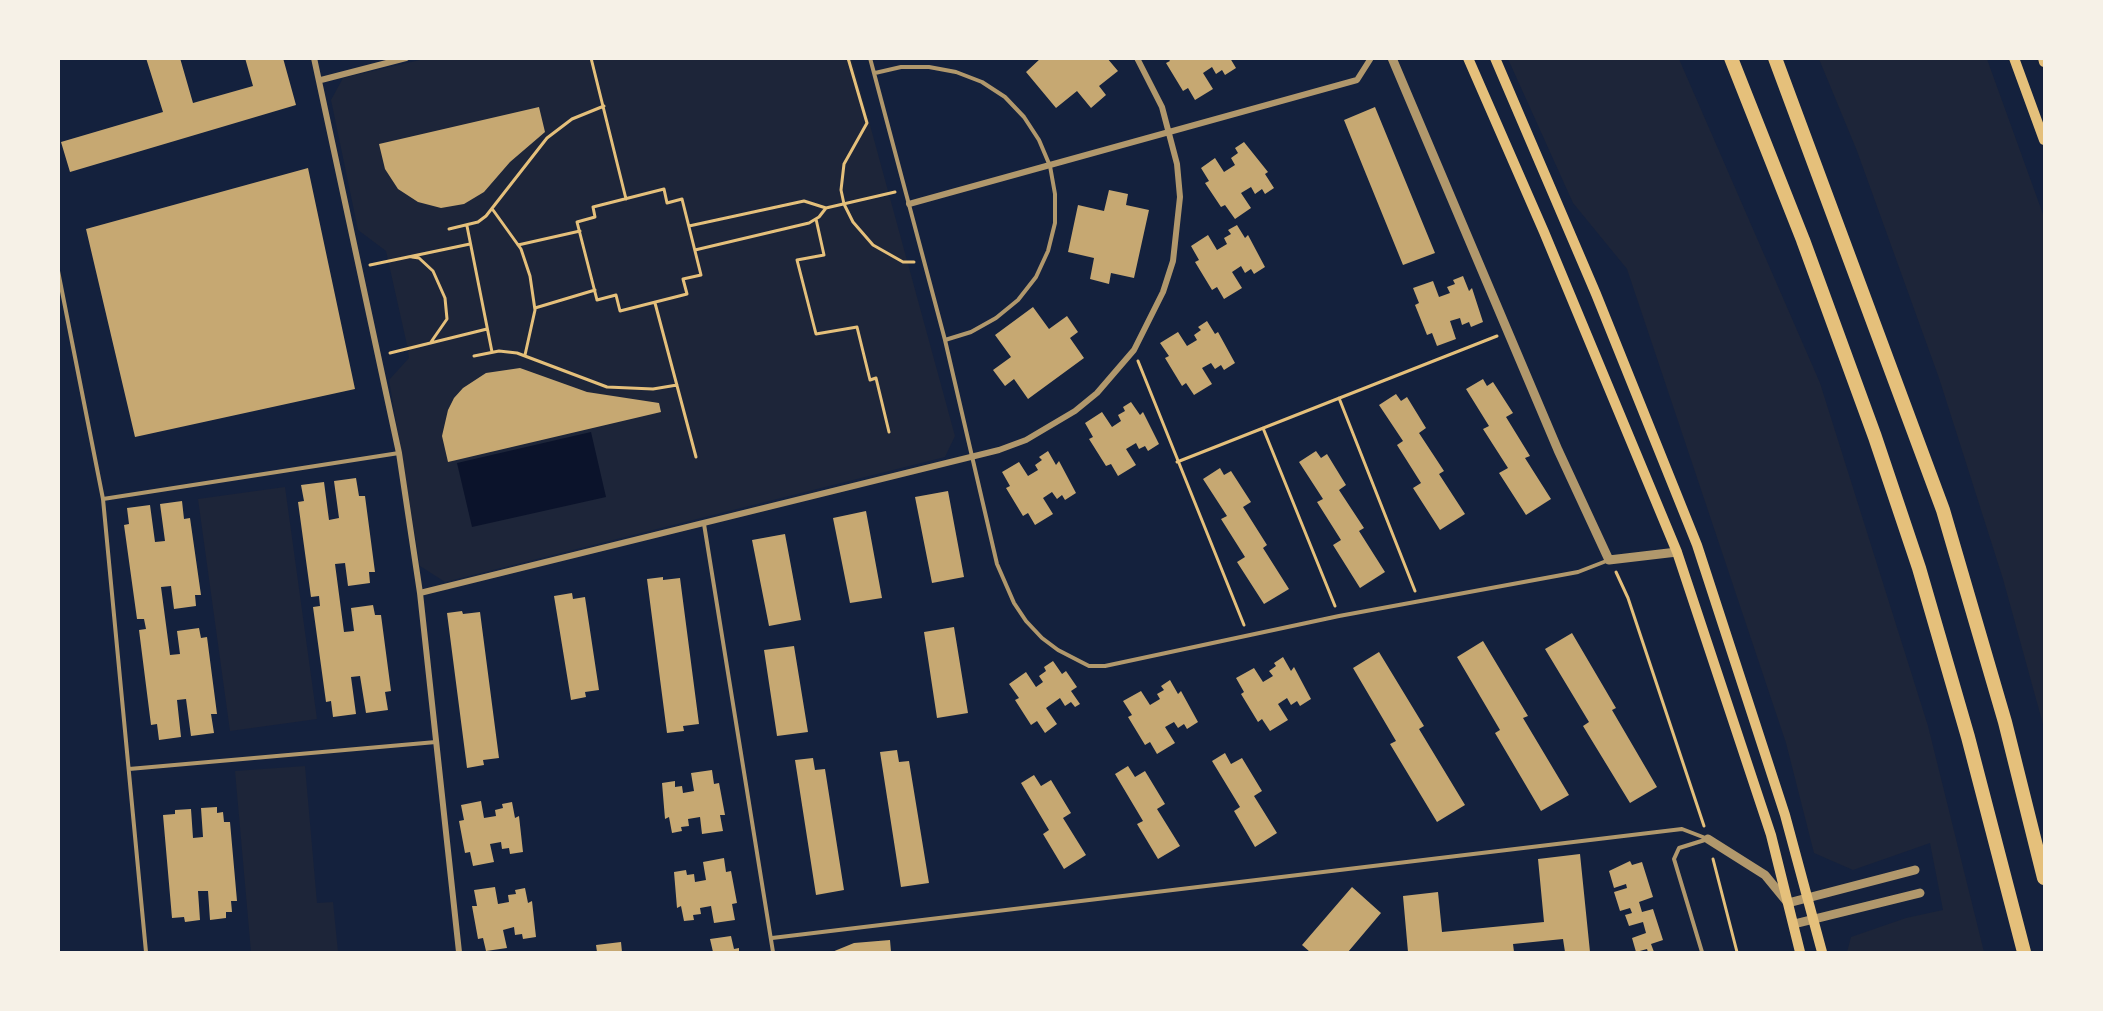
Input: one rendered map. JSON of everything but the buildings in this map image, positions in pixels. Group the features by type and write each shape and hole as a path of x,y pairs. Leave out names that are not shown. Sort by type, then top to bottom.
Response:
{"highway":[{"path":"1731,58 1803,240 1875,437 1919,568 2024,952"},
{"path":"1775,58 1943,510 2005,722 2044,878"}],"main road":[{"path":"1468,58 1545,232 1677,552 1771,836 1800,952"},
{"path":"1495,58 1596,294 1697,545 1785,815 1822,952"},
{"path":"2014,58 2044,140"}],"street":[{"path":"314,58 321,80 399,453 420,593 459,952"},
{"path":"321,80 406,58"},
{"path":"420,593 972,457 1017,443 1051,427 1096,393 1134,350 1163,292 1178,229 1180,197 1170,132 1151,83 1137,58"},
{"path":"909,204 1357,80 1371,58"},
{"path":"1392,58 1558,450 1610,560 1677,552"},
{"path":"1708,839 1765,875 1788,903 1915,870"},
{"path":"1794,924 1920,893"}],"lane":[{"path":"870,58 945,340 997,564 1005,586 1026,621 1042,638 1058,650 1089,666 1105,666 1339,616 1578,572 1610,560"},
{"path":"875,73 901,67 929,67 956,72 982,82 1005,98 1024,117 1040,140 1050,166 1055,194 1055,223 1048,251 1036,277 1018,300 996,318 971,332 945,340"},
{"path":"58,271 104,499 146,952"},
{"path":"104,499 399,453"},
{"path":"704,524 773,952"},
{"path":"129,769 436,742"},
{"path":"772,938 1682,829 1708,839"},
{"path":"1702,952 1674,859 1679,848 1708,839"}],"path":[{"path":"591,58 626,198"},
{"path":"848,58 867,123 844,164 841,190 844,204 862,234 889,256 903,262 924,262"},
{"path":"449,229 478,222 493,210 547,138 572,119 604,106"},
{"path":"664,189 667,203 682,199 689,226 701,275 684,279 687,294 620,311 616,295 597,300 578,222 595,217 593,207 664,189"},
{"path":"689,226 804,201 826,208 905,190"},
{"path":"695,250 816,219 826,208"},
{"path":"493,210 526,260 535,308 525,355"},
{"path":"816,219 824,255 797,260 816,334 857,327 870,380 876,378 889,432"},
{"path":"467,226 492,352"},
{"path":"518,245 580,231"},
{"path":"360,267 470,244"},
{"path":"409,257 419,258 433,271 445,298 447,320 430,343"},
{"path":"535,308 595,290"},
{"path":"656,303 696,457"},
{"path":"378,356 488,329"},
{"path":"1177,462 1508,332"},
{"path":"1134,350 1248,635"},
{"path":"474,356 492,352 525,355 607,387 653,389 677,385"},
{"path":"1338,398 1419,602"},
{"path":"1263,428 1339,616"},
{"path":"1610,560 1628,598 1708,839 1737,952"}],"shaded area":[{"path":"424,59 852,59 955,436 945,457 445,582 420,566 389,380 409,358 407,345 386,251 358,230 331,100 343,78"},
{"path":"1508,59 1679,59 1820,383 1928,726 1984,952 1847,952 1851,937 1906,918 1943,910 1930,843 1853,870 1814,853 1786,743 1627,269 1573,203"},
{"path":"1819,59 1987,59 2044,217 2044,728 2003,579 1939,378 1857,151"},
{"path":"591,432 606,497 472,527 457,463"},
{"path":"285,487 317,719 230,731 198,499"},
{"path":"305,766 317,903 333,902 338,952 251,952 235,771"}]}
